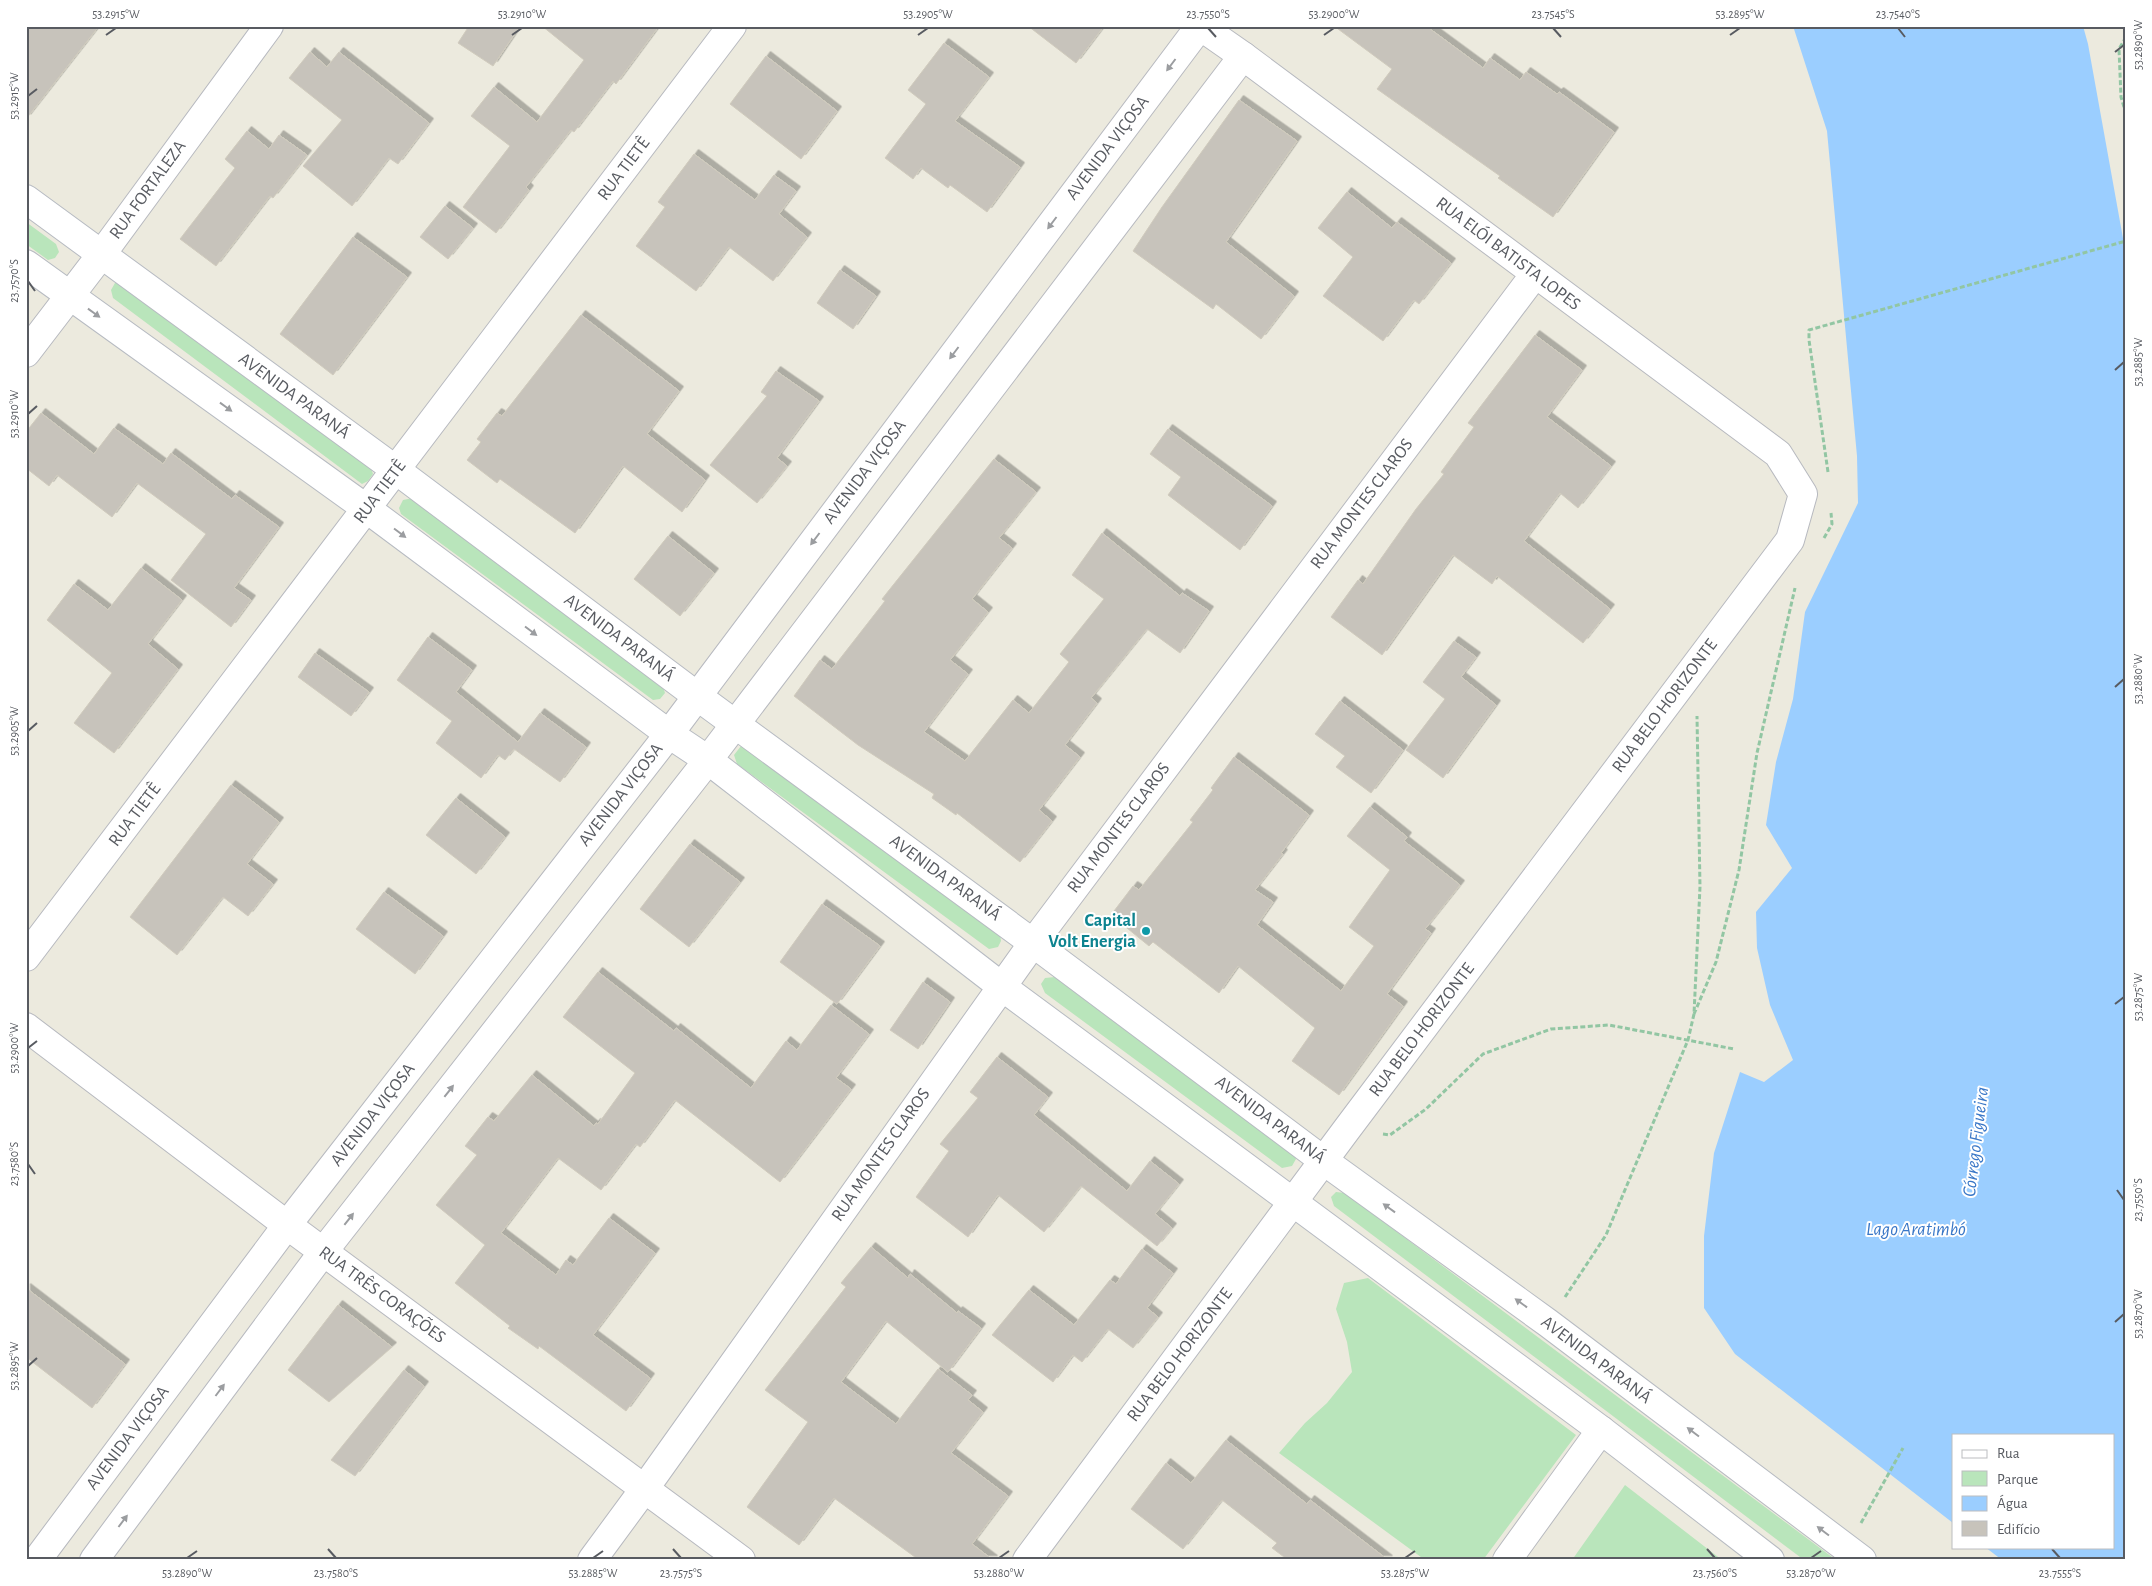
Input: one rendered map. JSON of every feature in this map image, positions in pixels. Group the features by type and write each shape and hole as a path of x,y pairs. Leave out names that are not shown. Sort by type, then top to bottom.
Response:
{"street":[{"name":"RUA FORTALEZA","path":"26,353 101,255 269,26"},
{"name":"RUA TIETÊ","path":"26,957 732,26"},
{"name":"RUA ELÓI BATISTA LOPES","path":"1200,26 1778,454 1803,494"},
{"name":"AVENIDA VIÇOSA","path":"37,1560 287,1226 669,734 1200,26"},
{"path":"94,1560 323,1252 708,760 1243,56"},
{"name":"AVENIDA PARANÁ","path":"26,199 396,470 697,696 1033,943 1324,1161 1548,1323 1862,1560"},
{"path":"26,264 367,509 669,734 708,760 1001,986 1601,1430 1770,1560"},
{"name":"RUA MONTES CLAROS","path":"592,1560 1001,986 1535,274"},
{"name":"RUA BELO HORIZONTE","path":"1028,1560 1347,1128 1790,540 1803,494"},
{"name":"RUA TRÊS CORAÇÕES","path":"26,1027 287,1226 741,1560"},
{"path":"1507,1560 1601,1430"}],"path":[{"path":"2126,37 2119,49 2120,97 2126,114"},
{"path":"2120,65 2126,69"},
{"path":"1829,482 1809,340 1810,330 2126,241"},
{"path":"1824,539 1832,524 1831,507"},
{"path":"1548,1323 1606,1235 1688,1040 1694,1014 1716,962 1739,870 1757,753 1793,592 1798,584"},
{"path":"1694,1014 1700,887 1697,713"},
{"path":"1347,1128 1390,1134 1426,1109 1483,1054 1551,1029 1610,1025 1734,1049"},
{"path":"1861,1523 1903,1448"}],"green space":[{"path":"26,222 56,244 59,252 55,258 48,260 26,244"},
{"path":"127,281 371,468 373,474 368,481 362,484 113,298 111,290 115,283"},
{"path":"413,498 662,684 665,693 660,699 653,700 401,514 399,508 403,500"},
{"path":"741,746 749,748 1000,934 1001,941 998,947 989,949 737,764 734,755"},
{"path":"1055,977 1293,1151 1296,1159 1292,1166 1282,1168 1045,993 1041,984 1045,978"},
{"path":"1336,1192 1345,1193 1836,1560 1804,1560 1334,1206 1331,1197"},
{"path":"1368,1278 1576,1435 1483,1560 1425,1560 1279,1453 1305,1423 1327,1403 1352,1372 1347,1342 1336,1309 1344,1283"},
{"path":"1625,1485 1722,1560 1572,1560"}],"water":[{"name":"Lago Aratimbó","path":"1793,26 2083,26 2088,44 2126,255 2126,1560 2002,1560 1986,1548 2114,1548 2114,1434 1952,1434 1952,1522 1735,1354 1704,1308 1704,1236 1714,1153 1740,1072 1764,1082 1793,1060 1770,1005 1757,948 1756,912 1792,868 1766,825 1776,762 1793,699 1805,612 1858,503 1857,456 1827,131"}],"building":[{"path":"26,26 99,26 26,119"},
{"path":"469,26 520,26 493,66 458,43"},
{"path":"542,26 659,26 616,84 613,81 574,132 571,130 526,187 529,190 496,233 463,207 510,146 471,116 494,87 537,122 584,60"},
{"path":"1028,26 1104,26 1076,63"},
{"path":"1334,26 1426,26 1483,68 1490,58 1520,80 1526,72 1557,94 1559,92 1614,132 1553,217 1498,178 1500,176 1377,89 1392,69"},
{"path":"944,43 989,77 955,121 1020,167 987,212 950,185 948,188 921,168 913,179 885,158 926,104 908,90"},
{"path":"310,52 327,67 339,52 429,123 398,164 389,158 352,206 303,166 342,120 289,78"},
{"path":"766,56 837,111 801,159 730,104"},
{"path":"1239,100 1297,141 1226,242 1294,296 1261,339 1216,304 1213,309 1133,251 1162,207"},
{"path":"247,131 269,149 279,135 307,155 273,198 270,196 216,266 180,239 235,168 225,159"},
{"path":"694,154 755,200 774,175 796,191 779,214 807,237 773,281 729,247 696,291 636,246 665,207 658,202"},
{"path":"1347,192 1392,228 1397,222 1451,263 1419,304 1414,300 1383,341 1323,296 1353,257 1318,228"},
{"path":"445,206 473,228 448,259 420,237"},
{"path":"353,237 407,277 333,375 280,334"},
{"path":"840,270 876,296 853,329 817,303"},
{"path":"581,315 679,391 647,434 705,480 682,512 623,466 575,533 500,479 497,483 467,460 481,442 477,439 497,413 502,416"},
{"path":"1535,335 1582,370 1547,417 1611,466 1578,508 1560,493 1524,541 1610,609 1583,643 1497,576 1492,584 1453,555 1382,655 1331,617 1358,580 1363,584 1416,509 1444,474 1441,472 1474,427 1468,423"},
{"path":"776,371 819,401 777,458 787,466 757,503 710,465 767,396 761,392"},
{"path":"41,413 94,454 114,428 163,464 171,453 232,499 235,495 279,527 234,588 251,600 231,627 171,580 206,534 137,483 112,517 57,475 49,486 26,468 26,432"},
{"path":"1168,429 1272,506 1240,550 1168,495 1181,477 1150,454"},
{"path":"994,459 1036,492 999,538 1012,548 972,599 988,612 950,660 968,674 924,732 965,761 1013,700 1029,713 1069,662 1060,654 1104,599 1072,575 1102,533 1180,596 1182,593 1209,611 1180,653 1147,629 1091,698 1097,703 1065,745 1080,757 1039,810 1052,821 1020,862 957,813 956,815 932,798 934,794 858,745 794,696 820,660 832,669 885,601 882,599"},
{"path":"668,536 714,573 680,616 634,579"},
{"path":"141,568 182,600 148,644 178,669 114,753 74,723 112,673 47,620 74,584 108,610"},
{"path":"428,637 472,670 456,692 518,742 540,713 586,747 560,782 514,749 505,760 498,755 481,778 436,743 452,721 397,680"},
{"path":"1454,641 1476,657 1461,677 1496,705 1443,778 1406,750 1445,699 1423,682"},
{"path":"315,653 369,692 351,716 298,677"},
{"path":"1340,701 1403,750 1371,793 1336,767 1345,756 1315,734"},
{"path":"1234,757 1309,815 1281,853 1283,854 1255,890 1273,902 1257,925 1341,991 1374,946 1349,927 1390,870 1347,836 1370,807 1407,837 1404,841 1460,885 1425,929 1431,933 1387,994 1403,1006 1339,1095 1292,1061 1315,1028 1238,966 1219,993 1153,942 1149,946 1111,915 1133,886 1139,890 1193,822 1190,820 1213,790 1211,788"},
{"path":"231,785 279,822 247,864 273,884 248,916 223,897 177,955 130,917"},
{"path":"456,798 505,837 476,874 426,835"},
{"path":"690,844 740,882 689,947 640,909"},
{"path":"384,892 443,936 415,974 356,929"},
{"path":"822,904 880,946 837,1004 780,962"},
{"path":"598,972 674,1031 676,1028 751,1088 786,1041 797,1050 831,1005 869,1034 836,1078 851,1089 780,1182 675,1100 640,1147 636,1144 601,1190 558,1158 501,1233 556,1275 566,1260 573,1265 609,1218 655,1253 593,1335 650,1378 626,1411 539,1346 538,1349 508,1328 510,1326 455,1283 485,1245 436,1205 477,1155 465,1146 488,1117 494,1121 532,1075 594,1126 596,1123 598,1124 635,1073 563,1017"},
{"path":"923,982 950,1002 918,1049 890,1030"},
{"path":"997,1057 1048,1097 1034,1115 1127,1191 1150,1161 1179,1184 1155,1214 1172,1228 1157,1246 1081,1186 1044,1232 998,1195 968,1237 916,1197 949,1151 940,1144 978,1098 970,1092"},
{"path":"871,1247 908,1278 910,1274 957,1313 958,1311 981,1328 948,1372 886,1321 841,1382 896,1424 938,1369 972,1395 968,1400 983,1412 951,1453 1008,1496 972,1544 993,1560 919,1560 834,1498 799,1545 747,1507 808,1422 765,1390 846,1287 841,1283"},
{"path":"1142,1249 1173,1273 1147,1308 1158,1317 1133,1348 1108,1329 1082,1362 1073,1355 1053,1382 992,1335 1029,1290 1074,1325 1110,1280 1116,1284"},
{"path":"26,1288 125,1364 92,1408 26,1357"},
{"path":"338,1305 392,1347 329,1402 288,1370"},
{"path":"404,1370 424,1386 355,1476 331,1460"},
{"path":"1226,1440 1307,1504 1310,1500 1388,1560 1288,1560 1272,1548 1277,1543 1222,1500 1183,1549 1131,1509 1166,1463 1191,1483"}],"place":[{"name":"Capital Volt Energia","path":"1146,931"}],"water label":[{"name":"Córrego Figueira","path":"1976,1142"}]}
